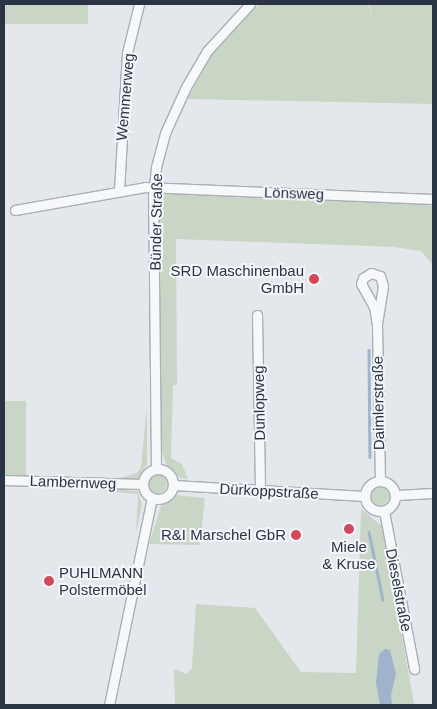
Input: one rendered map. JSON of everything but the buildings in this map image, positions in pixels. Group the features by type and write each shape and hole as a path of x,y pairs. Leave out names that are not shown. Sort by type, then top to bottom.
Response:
{"street":[{"name":"Wemmerweg","path":"119,191 127,53 138,4"},
{"name":"Bünder Straße","path":"156,469 155,187 165,133 186,87 207,51 250,4"},
{"name":"Lönsweg","path":"15,210 119,191 155,187 433,199"},
{"name":"Daimlerstraße","path":"377,325 383,286 380,276 371,273 363,278 361,284 374,307 377,325 380,481"},
{"name":"Dunlopweg","path":"257,315 260,491"},
{"path":"156,469 170,475 173,485 166,497 152,498 145,492 143,484 148,472 156,469"},
{"name":"Lambernweg","path":"4,480 143,484"},
{"path":"380,481 392,487 396,495 391,507 384,511 370,508 365,496 368,487 380,481"},
{"name":"Dürkoppstraße","path":"173,485 365,496"},
{"path":"396,495 433,493"},
{"path":"109,705 152,498"},
{"name":"Dieselstraße","path":"384,511 414,669"}],"green space":[{"path":"4,4 88,4 88,24 4,24"},
{"path":"259,4 368,4 373,18 369,4 433,4 433,104 187,99 212,55"},
{"path":"160,192 433,203 433,265 421,251 394,247 176,239 177,385 173,385 171,458 182,464 188,479 180,478 166,464 162,452 157,206 157,194"},
{"path":"5,401 26,401 26,476 5,476"},
{"path":"147,405 147,464 137,479 113,480 137,473 141,467"},
{"path":"154,475 162,475 167,480 165,491 154,493 149,488 149,480"},
{"path":"376,487 384,487 389,492 387,503 376,505 371,500 371,492"},
{"path":"102,488 138,491 142,505 136,533 138,494 102,491"},
{"path":"174,495 205,498 200,545 149,544 161,506"},
{"path":"361,509 382,526 414,704 433,705 175,705 174,669 187,674 192,668 196,604 255,608 301,672 356,673"}],"water":[{"path":"385,649 390,650 396,674 391,695 392,705 380,705 376,683 379,654"}],"waterway":[{"path":"369,350 370,457"},
{"path":"369,532 383,600"}],"place":[{"name":"SRD Maschinenbau GmbH","path":"314,279"},
{"name":"Miele & Kruse","path":"349,529"},
{"name":"R&I Marschel GbR","path":"296,535"},
{"name":"PUHLMANN Polstermöbel","path":"49,581"}]}
